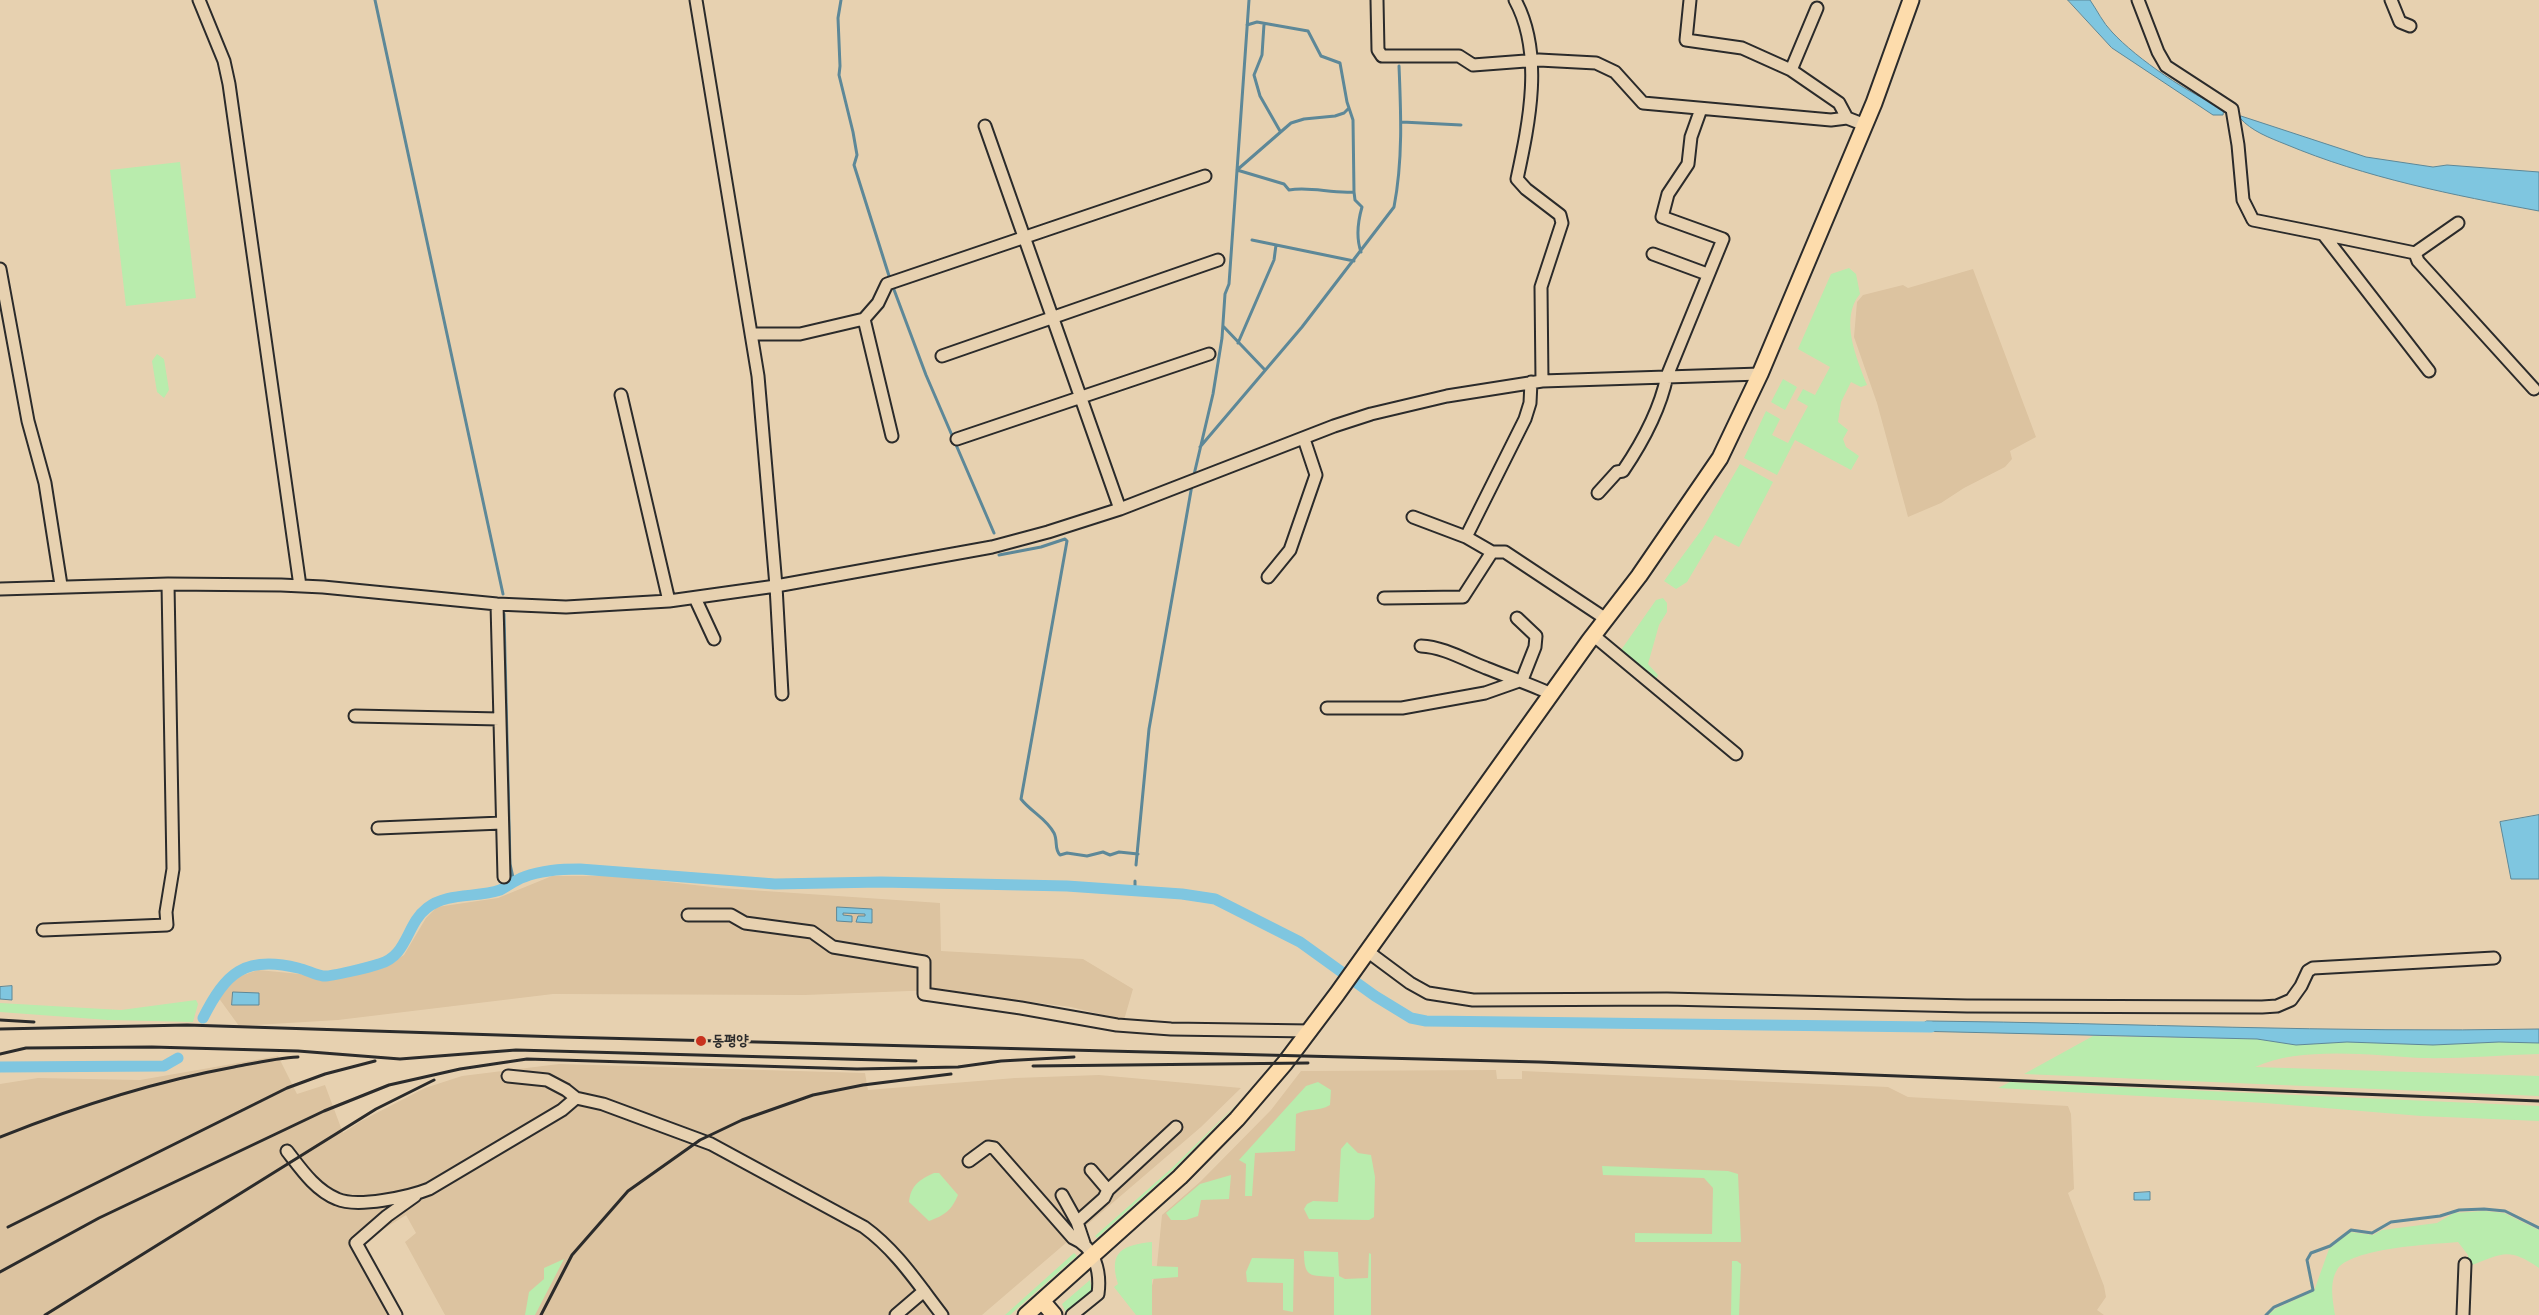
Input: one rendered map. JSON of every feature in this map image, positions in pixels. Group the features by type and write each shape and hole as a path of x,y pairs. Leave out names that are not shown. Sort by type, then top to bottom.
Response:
{"main road":[{"path":"1026,1315 1126,1228 1216,1142 1256,1098 1311,1031 1593,635 1639,576 1720,458 1760,374 1865,125 1911,0"},
{"path":"1042,1301 1054,1315"}],"street":[{"path":"199,0 224,61 229,84 300,586"},
{"path":"696,0 758,376 776,586 782,694"},
{"path":"1377,0 1378,50 1382,56 1459,56 1473,65 1530,61 1596,63 1615,72 1643,103 1831,120 1847,118 1865,125"},
{"path":"1466,537 1526,419 1536,382 1541,287 1562,223 1560,215 1526,189 1517,179 1531,97 1527,25 1515,0"},
{"path":"1690,0 1686,40 1742,48 1791,70 1840,103 1847,118"},
{"path":"2138,0 2158,52 2166,66 2232,109 2238,145 2242,200 2253,220 2415,254 2458,223"},
{"path":"2391,0 2400,22 2410,26"},
{"path":"1791,70 1817,8"},
{"path":"1598,493 1617,472 1622,471 1639,447 1663,396 1667,376 1707,274 1723,239 1662,217 1668,194 1688,164 1691,137 1700,108"},
{"path":"985,126 1120,509"},
{"path":"752,334 800,334 864,319 878,303 887,284 1205,176"},
{"path":"2323,234 2429,371"},
{"path":"1653,254 1707,274"},
{"path":"2415,254 2418,262 2453,302 2534,389"},
{"path":"942,356 1218,260"},
{"path":"0,269 28,421 45,483 61,585"},
{"path":"864,319 892,436"},
{"path":"957,439 1209,354"},
{"path":"0,589 61,585 300,586 497,604 566,607 695,598 776,586 992,547 1120,509 1352,420 1405,405 1536,382 1760,374"},
{"path":"621,396 669,601"},
{"path":"1268,577 1290,550 1316,475 1304,439"},
{"path":"1413,517 1466,537 1492,552 1505,552 1606,619"},
{"path":"1384,598 1463,597 1492,552"},
{"path":"43,930 166,925 166,912 173,869 168,584"},
{"path":"695,598 714,639"},
{"path":"497,604 504,876"},
{"path":"1327,708 1402,708 1484,693 1522,680 1536,647 1536,636 1517,618"},
{"path":"1593,635 1736,754"},
{"path":"1421,646 1435,646 1498,673 1522,680 1551,694"},
{"path":"355,716 500,719"},
{"path":"378,828 502,823"},
{"path":"688,915 731,915 745,924 812,932 833,947 924,962 924,994 1021,1008 1117,1026 1171,1029 1311,1031"},
{"path":"1363,957 1428,993 1474,1000 1667,1000 1857,1004 2204,1007 2283,1004 2297,994 2308,971 2313,968 2494,958"},
{"path":"508,1076 547,1080 566,1090 576,1098 603,1104 711,1144 864,1227 880,1238 942,1315"},
{"path":"396,1315 356,1243 387,1216 419,1193 438,1184 562,1110 576,1098"},
{"path":"1077,1222 1104,1198 1108,1190 1176,1126"},
{"path":"968,1161 988,1147 994,1148 1073,1238 1084,1243"},
{"path":"287,1151 310,1181 336,1199 345,1202 374,1201 419,1193"},
{"path":"1091,1170 1108,1190"},
{"path":"1062,1195 1077,1222 1084,1243 1093,1256 1100,1278 1098,1294 1072,1315"},
{"path":"2463,1315 2465,1264"},
{"path":"896,1315 924,1292"}],"shaded area":[{"path":"1973,269 2036,437 2010,451 2012,459 2005,467 1964,488 1941,503 1908,517 1877,403 1854,337 1857,302 1863,295 1903,285 1908,288"},
{"path":"552,876 615,876 721,888 940,903 941,951 1083,959 1133,989 1124,1020 1071,1007 936,990 805,995 553,994 338,1020 239,1026 218,997 235,978 258,970 300,974 328,980 381,969 404,955 426,918 437,907 498,898"},
{"path":"278,1056 297,1094 325,1085 343,1133 361,1121 425,1088 462,1076 559,1064 865,1073 868,1090 1015,1078 1099,1075 1241,1088 1201,1127 982,1315 445,1315 405,1242 416,1233 406,1215 366,1240 364,1251 399,1315 0,1315 0,1084 38,1078 140,1080"},
{"path":"1496,1070 1497,1079 1522,1079 1522,1071 1888,1087 1908,1097 2068,1106 2071,1114 2074,1189 2068,1193 2104,1286 2106,1297 2097,1310 2104,1315 1145,1315 1157,1265 1162,1215 1201,1181 1271,1110 1301,1071"}],"green space":[{"path":"180,162 196,298 126,306 110,170"},
{"path":"1849,268 1856,274 1860,294 1854,304 1850,327 1855,351 1867,385 1861,387 1851,382 1841,402 1838,422 1848,430 1843,439 1846,447 1859,456 1851,470 1795,440 1777,475 1744,458 1766,411 1780,419 1772,435 1788,443 1808,406 1797,400 1803,389 1815,395 1830,367 1798,349 1831,274"},
{"path":"157,354 164,359 169,390 164,398 157,392 152,361"},
{"path":"1783,379 1797,387 1785,410 1771,402"},
{"path":"1740,464 1773,482 1739,547 1715,535 1687,582 1676,589 1664,581 1703,528"},
{"path":"1663,598 1667,603 1667,612 1659,625 1648,664 1658,675 1655,681 1633,665 1621,650 1656,600"},
{"path":"196,1000 198,1004 193,1022 108,1020 0,1012 0,1003 121,1010"},
{"path":"2093,1036 2257,1039 2296,1045 2347,1042 2433,1045 2499,1042 2539,1043 2539,1054 2421,1058 2359,1054 2314,1054 2273,1060 2255,1067 2539,1076 2539,1096 2024,1074"},
{"path":"1318,1082 1331,1090 1330,1105 1321,1109 1296,1114 1295,1151 1255,1153 1252,1196 1245,1196 1246,1164 1239,1160 1306,1086"},
{"path":"2010,1082 2539,1106 2539,1121 2421,1116 2265,1103 1998,1088"},
{"path":"1241,1100 1173,1170 1097,1238 1095,1236 1172,1168"},
{"path":"1347,1142 1358,1153 1371,1155 1375,1177 1374,1217 1369,1220 1309,1219 1304,1209 1307,1204 1313,1201 1338,1202 1341,1149"},
{"path":"1602,1166 1728,1171 1738,1174 1741,1242 1635,1242 1635,1233 1712,1234 1713,1188 1704,1178 1603,1175"},
{"path":"934,1173 939,1173 958,1195 947,1212 929,1221 909,1202 914,1187 924,1178"},
{"path":"1231,1175 1229,1199 1201,1200 1198,1216 1186,1220 1171,1220 1166,1213 1200,1184"},
{"path":"2484,1211 2504,1213 2539,1230 2539,1268 2520,1257 2505,1254 2469,1266 2468,1255 2458,1242 2393,1248 2358,1257 2345,1263 2337,1270 2332,1286 2335,1315 2268,1315 2275,1309 2314,1291 2329,1249 2350,1232 2373,1235 2382,1230 2437,1223 2454,1213"},
{"path":"1152,1242 1152,1266 1178,1267 1178,1277 1152,1279 1152,1315 1136,1315 1114,1287 1118,1284 1115,1264 1120,1252 1126,1248"},
{"path":"1304,1251 1338,1252 1339,1276 1345,1279 1368,1278 1369,1253 1371,1254 1371,1315 1334,1315 1334,1277 1310,1274 1305,1267"},
{"path":"1074,1253 1077,1256 1010,1315 1005,1315"},
{"path":"1252,1258 1294,1259 1293,1312 1283,1310 1283,1283 1247,1282 1246,1272"},
{"path":"564,1259 535,1315 525,1315 529,1292 544,1279 544,1268"},
{"path":"1732,1261 1737,1261 1741,1264 1739,1315 1731,1315"},
{"path":"1090,1280 1092,1291 1066,1313 1062,1304"}],"water":[{"path":"2068,0 2090,0 2106,25 2135,53 2180,85 2224,108 2223,115 2213,115 2112,48"},
{"path":"2241,116 2366,157 2433,167 2447,165 2539,172 2539,211 2442,192 2347,167 2267,137 2244,123 2240,118"},
{"path":"2539,815 2539,879 2511,879 2500,822"},
{"path":"837,907 872,909 872,923 856,922 858,916 865,916 865,914 843,913 843,915 852,916 852,922 837,921"},
{"path":"12,986 12,1000 0,999 0,987"},
{"path":"233,992 259,993 259,1005 232,1005"},
{"path":"1927,1021 2386,1030 2539,1029 2539,1043 2499,1042 2433,1045 2347,1042 2296,1045 2257,1039 1911,1031"},
{"path":"2150,1192 2150,1200 2134,1200 2134,1193"}],"waterway":[{"path":"375,0 503,594"},
{"path":"841,0 838,18 839,75 857,155 854,165 890,279 926,375 994,533"},
{"path":"1193,479 1213,394 1222,338 1225,294 1229,284 1249,0"},
{"path":"1247,25 1257,22 1308,31 1321,56 1340,63 1347,102 1353,120 1354,192 1355,200 1362,207 1358,230 1361,252"},
{"path":"1264,24 1262,55 1254,75 1260,96 1280,131"},
{"path":"1200,447 1302,327 1394,207 1400,154 1399,66"},
{"path":"1237,170 1291,123 1304,119 1335,116 1344,113 1349,108"},
{"path":"1402,122 1461,125"},
{"path":"1237,170 1284,184 1289,190 1354,192"},
{"path":"1252,240 1354,261"},
{"path":"1238,343 1274,260 1276,245"},
{"path":"1223,326 1264,369"},
{"path":"1136,865 1149,729 1192,485"},
{"path":"999,555 1041,547 1065,539 1067,541 1021,799 1051,828 1060,855 1067,853 1087,856 1103,852 1110,855 1119,852 1138,854"},
{"path":"504,614 510,864 514,882"},
{"path":"203,1018 211,1002 229,979 239,971 250,966 264,964 279,965 327,976 374,965 389,960 396,954 420,915 435,903 453,897 500,890 521,878 538,873 580,869 775,884 881,882 1067,886 1182,894 1215,899 1300,942 1375,996 1411,1018 1426,1021 1931,1027"},
{"path":"1135,881 1135,891"},
{"path":"0,1067 164,1066 178,1058"},
{"path":"2266,1315 2274,1307 2313,1290 2307,1260 2311,1253 2330,1246 2351,1230 2372,1233 2391,1222 2440,1216 2459,1210 2484,1209 2505,1211 2539,1228"}],"railway":[{"path":"0,1020 34,1022"},
{"path":"0,1029 187,1025 561,1037 1539,1062 2539,1101"},
{"path":"0,1054 26,1048 152,1047 298,1051 400,1059 516,1050 916,1061"},
{"path":"0,1137 87,1105 144,1088 204,1073 282,1058 298,1057"},
{"path":"0,1272 99,1218 324,1111 389,1085 460,1069 527,1059 857,1069 958,1067 1001,1061 1074,1057"},
{"path":"8,1227 287,1088 325,1074 375,1061"},
{"path":"1033,1066 1308,1063"},
{"path":"541,1315 572,1255 628,1191 700,1140 742,1120 813,1095 863,1085 951,1074"},
{"path":"45,1315 376,1109 434,1080"}],"place":[{"name":"동평양","path":"701,1041"}]}
